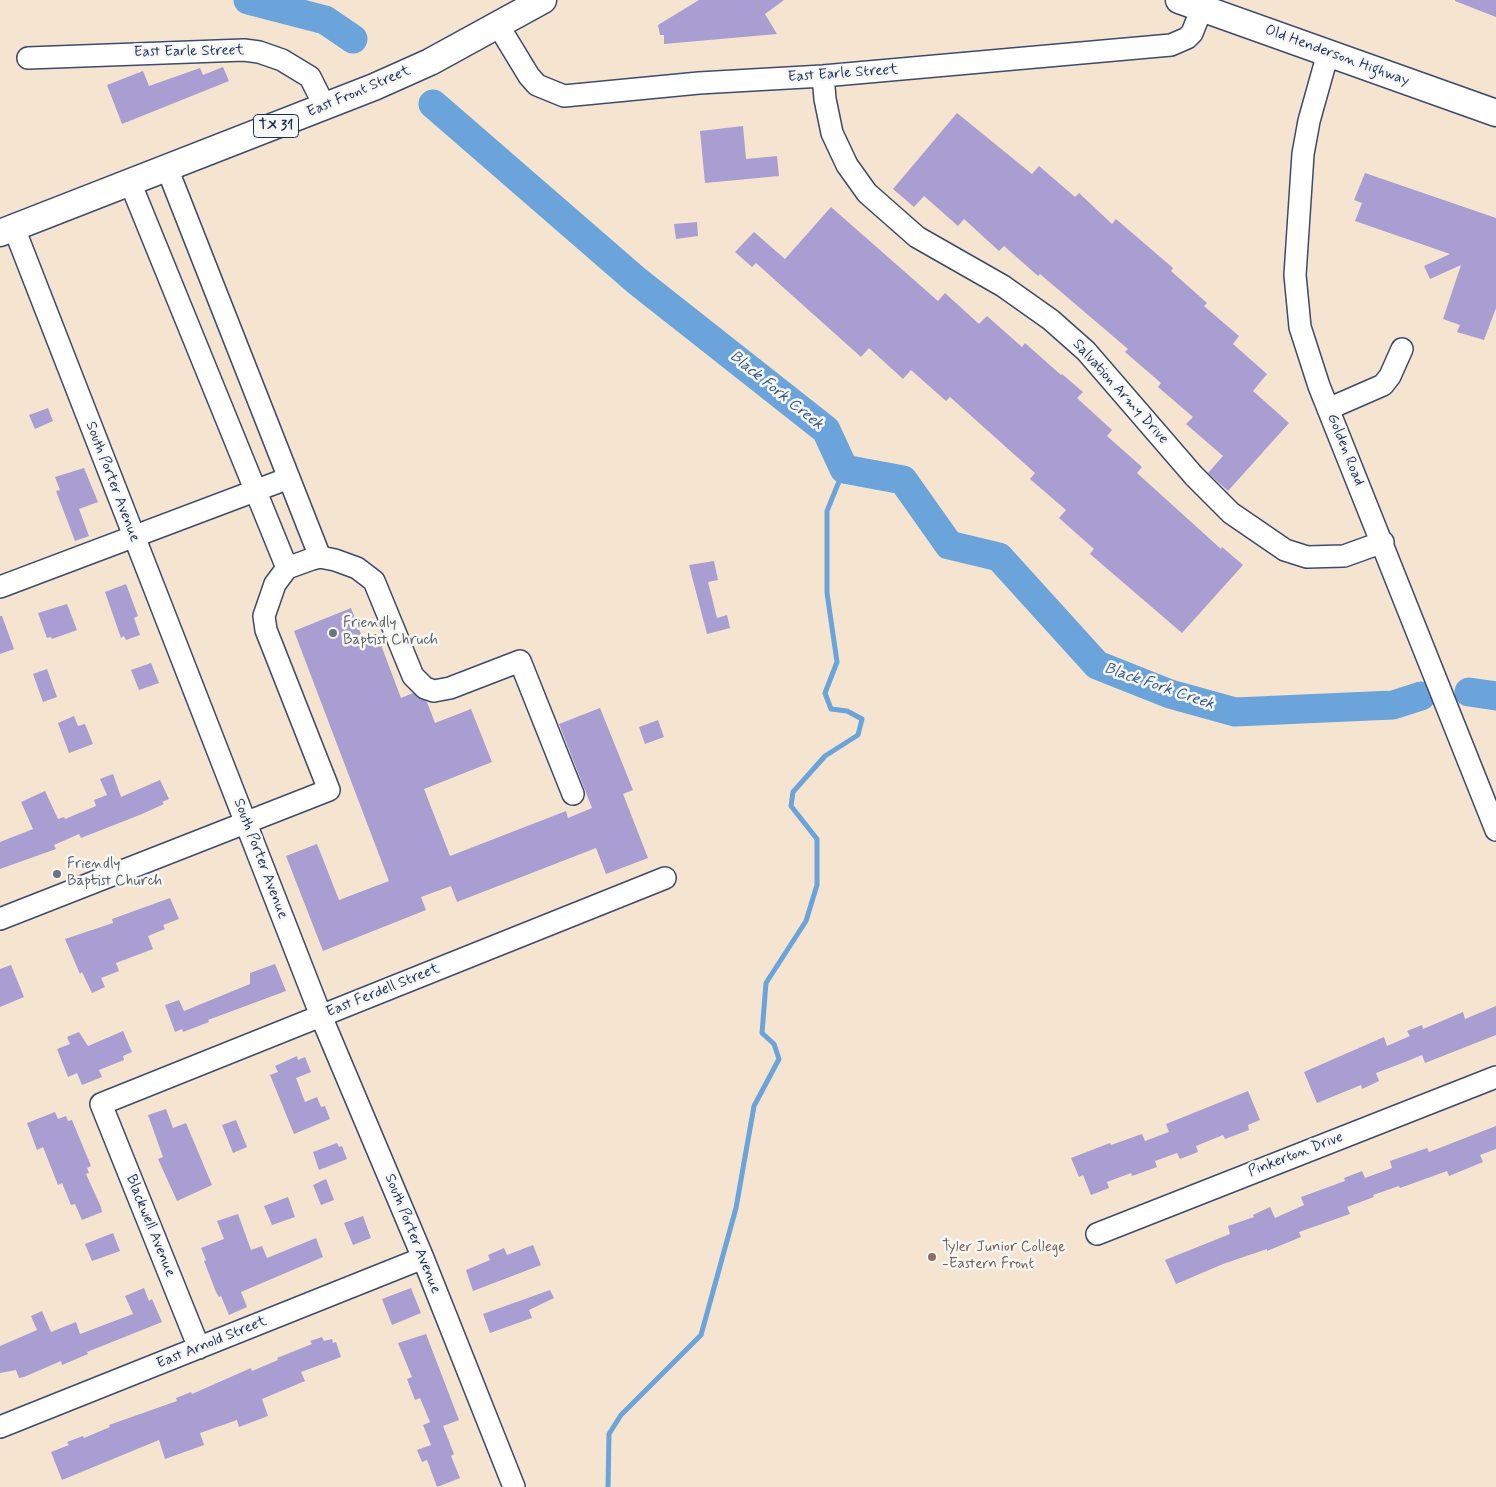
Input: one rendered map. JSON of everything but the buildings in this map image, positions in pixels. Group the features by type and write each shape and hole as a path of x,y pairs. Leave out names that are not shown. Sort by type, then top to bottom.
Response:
{"main road":[{"name":"East Front Street","path":"7,231 325,107 430,62 543,0"},
{"name":"Old Henderson Highway","path":"1190,4 1496,113"}],"street":[{"name":"East Earle Street","path":"498,25 529,76 537,85 564,96 699,83 823,76 1171,45 1188,38 1192,33 1190,4"},
{"name":"East Earle Street","path":"28,58 244,50 258,52 282,60 310,77 325,107"},
{"name":"Golden Road","path":"1328,53 1305,140 1295,275 1300,327 1311,364 1328,409 1383,542 1496,830"},
{"name":"Salvation Army Drive","path":"823,76 832,133 846,165 867,193 917,237 1003,286 1051,320 1086,351 1194,476 1231,513 1285,550 1307,557 1344,556 1383,542"},
{"path":"167,168 320,557"},
{"path":"130,182 287,568"},
{"name":"South Porter Avenue","path":"7,231 133,536 321,1016 423,1258 514,1487"},
{"path":"1328,409 1383,385 1390,376 1402,349"},
{"path":"0,586 289,478"},
{"path":"0,919 329,790 266,630 264,616 275,584 287,568 320,557 357,568 374,581 413,676 425,688 434,690 450,688 520,661 573,794"},
{"name":"East Ferdell Street","path":"101,1104 665,878"},
{"name":"Pinkerton Drive","path":"1097,1234 1496,1077"},
{"name":"Blackwell Avenue","path":"101,1104 199,1348"},
{"name":"East Arnold Street","path":"0,1427 423,1258"}],"waterway":[{"name":"Black Fork Creek","path":"248,0 325,20 353,39"},
{"name":"Black Fork Creek","path":"433,104 637,281 826,430 844,469 903,480 949,545 999,557 1097,665 1170,694 1235,712 1393,705 1421,696"},
{"path":"608,1487 609,1434 621,1415 701,1335 736,1208 754,1106 779,1059 774,1044 762,1033 766,983 806,921 817,885 817,839 791,806 793,792 825,756 858,735 862,719 847,711 831,709 825,693 837,662 827,593 827,511 844,469"},
{"name":"Black Fork Creek","path":"1469,692 1496,696"}],"place":[{"name":"Friendly Baptist Chruch","path":"333,633"},
{"name":"Friendly Baptist Church","path":"57,874"},
{"name":"Tyler Junior College -Eastern Front","path":"932,1257"}]}
